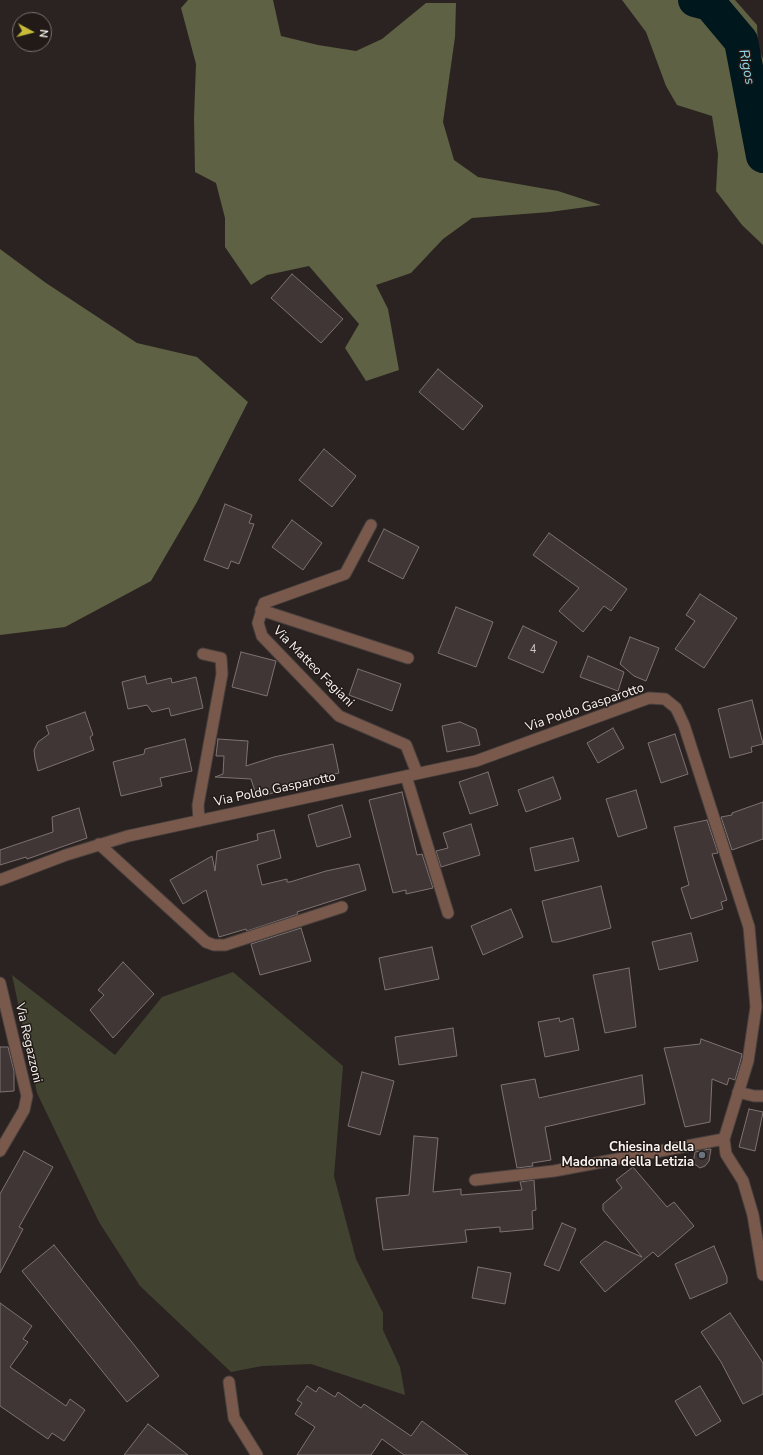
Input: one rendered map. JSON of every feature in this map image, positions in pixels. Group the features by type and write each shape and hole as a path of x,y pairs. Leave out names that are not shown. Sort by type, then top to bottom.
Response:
{"street":[{"path":"261,610 264,603 272,599 345,574 371,525"},
{"name":"Via Matteo Fagiani","path":"408,658 261,610 258,623 262,636 339,716 406,745 418,773"},
{"path":"199,821 198,805 222,674 221,658 203,654"},
{"name":"Via Poldo Gasparotto","path":"0,880 99,844 128,836 476,761 649,698 665,699 676,708 684,724 749,927 756,1006 748,1060 724,1139"},
{"path":"406,776 448,913"},
{"path":"99,844 206,942 214,946 342,907"},
{"name":"Via Regazzoni","path":"0,982 27,1096 24,1110 0,1151"},
{"path":"738,1092 754,1096 763,1096"},
{"path":"475,1180 554,1170 724,1139 726,1154 744,1181 763,1275"},
{"path":"230,1382 234,1418 257,1455"}],"green space":[{"path":"188,0 273,0 281,36 318,45 356,51 382,39 426,3 456,3 455,37 443,122 454,160 478,177 558,191 601,205 550,212 472,218 443,239 411,273 376,285 388,309 399,370 366,381 345,348 359,324 309,266 267,275 251,285 225,247 225,218 216,183 195,172 194,118 196,64 181,8"},
{"path":"622,0 735,0 757,25 758,47 763,59 763,245 742,225 716,191 718,154 712,116 677,105 666,86 646,32"},
{"path":"0,249 46,283 137,343 197,357 248,402 197,502 151,581 65,627 0,635"},
{"path":"233,972 343,1066 334,1176 356,1259 383,1313 383,1330 400,1367 405,1395 311,1364 262,1366 231,1372 140,1286 99,1222 37,1093 12,975 115,1055 162,997"}],"building":[{"path":"292,274 343,319 321,343 271,298"},
{"path":"438,369 483,406 463,430 419,392"},
{"path":"324,449 356,476 332,507 299,480"},
{"path":"225,504 252,515 249,523 254,524 239,564 231,561 228,569 204,560"},
{"path":"292,520 322,543 303,570 272,547"},
{"path":"384,529 419,547 403,579 368,561"},
{"path":"549,533 627,589 611,611 604,606 583,632 559,611 579,588 533,555"},
{"path":"700,594 737,618 704,668 675,649 695,621 686,615"},
{"path":"456,607 493,622 476,667 438,653"},
{"path":"523,626 557,642 543,673 508,658"},
{"path":"630,637 659,648 646,681 634,676 620,664"},
{"path":"241,652 276,661 267,696 232,687"},
{"path":"588,656 624,672 618,691 580,677"},
{"path":"358,669 401,684 392,711 349,695"},
{"path":"145,676 147,684 171,678 172,683 196,677 203,708 171,716 169,708 152,712 147,705 128,709 122,682"},
{"path":"752,700 763,744 751,747 752,752 730,758 718,709"},
{"path":"85,712 93,735 90,737 94,750 38,771 34,750 38,742 49,734 46,726"},
{"path":"460,722 476,729 480,745 447,752 442,726"},
{"path":"613,728 624,748 598,763 587,743"},
{"path":"675,734 688,774 661,783 648,743"},
{"path":"185,739 192,771 160,778 162,786 121,796 113,762 144,754 145,749"},
{"path":"218,739 248,741 246,766 274,757 333,744 339,773 284,785 285,789 257,798 251,779 215,777 223,774 224,756 216,756"},
{"path":"488,772 498,805 470,814 459,782"},
{"path":"553,777 561,799 526,812 518,790"},
{"path":"636,790 647,828 618,837 606,799"},
{"path":"402,792 417,855 422,854 433,888 406,894 406,890 393,893 369,800"},
{"path":"763,802 763,839 732,850 721,817 732,815 732,813"},
{"path":"342,805 351,837 317,847 308,815"},
{"path":"79,808 87,838 27,859 26,857 0,865 0,850 53,832 52,817"},
{"path":"707,820 718,853 712,854 727,900 721,902 723,909 691,919 681,888 689,885 674,827"},
{"path":"471,824 480,855 441,867 436,851 448,848 443,833"},
{"path":"274,830 281,858 257,865 262,885 287,879 287,882 290,882 326,871 359,864 366,890 297,912 298,914 247,931 246,929 219,937 206,890 183,904 170,880 212,856 215,871 217,851 258,840 257,834"},
{"path":"573,838 579,861 535,871 530,848"},
{"path":"601,886 611,928 558,942 552,942 542,901"},
{"path":"511,909 523,937 483,955 471,926"},
{"path":"301,928 311,961 260,975 251,944"},
{"path":"691,933 698,961 659,970 652,942"},
{"path":"432,947 439,979 385,990 379,958"},
{"path":"123,962 154,994 113,1038 90,1010 104,995 98,990"},
{"path":"629,968 636,1027 605,1033 593,975"},
{"path":"559,1018 560,1022 573,1018 579,1050 545,1057 538,1022"},
{"path":"453,1028 457,1056 399,1065 395,1037"},
{"path":"701,1039 742,1054 735,1080 729,1078 727,1085 712,1079 710,1122 685,1127 664,1048 700,1044"},
{"path":"0,1047 8,1047 14,1071 14,1091 0,1092"},
{"path":"362,1072 394,1081 380,1135 348,1126"},
{"path":"642,1075 645,1104 545,1127 551,1160 532,1163 533,1166 517,1168 501,1085 535,1079 539,1098"},
{"path":"749,1109 763,1112 755,1151 739,1147"},
{"path":"414,1136 438,1138 433,1192 461,1189 461,1195 522,1190 520,1182 534,1180 536,1210 532,1211 533,1229 500,1232 500,1227 465,1230 467,1242 383,1250 376,1198 409,1195"},
{"name":"Chiesina della Madonna della Letizia","path":"711,1149 709,1161 705,1166 700,1168 693,1163 695,1152"},
{"path":"24,1151 53,1167 19,1227 23,1229 0,1273 0,1194"},
{"path":"633,1167 667,1207 674,1202 694,1226 658,1257 653,1252 605,1292 580,1262 605,1241 642,1257 603,1210 603,1204 622,1188 616,1180"},
{"path":"562,1223 576,1229 559,1271 544,1265"},
{"path":"54,1245 159,1376 127,1402 22,1271"},
{"path":"714,1246 727,1277 727,1283 690,1299 675,1264"},
{"path":"478,1267 511,1273 505,1304 472,1298"},
{"path":"0,1303 32,1326 23,1339 28,1342 10,1367 66,1406 70,1399 85,1410 64,1441 52,1433 48,1439 0,1406"},
{"path":"730,1313 763,1363 763,1394 743,1404 721,1362 701,1332"},
{"path":"307,1386 316,1392 319,1387 335,1397 338,1392 361,1408 364,1404 411,1436 422,1421 468,1455 404,1455 382,1439 371,1455 297,1455 315,1427 295,1414 302,1403 297,1400"},
{"path":"700,1386 721,1421 696,1436 675,1401"},
{"path":"148,1424 188,1455 124,1455"}],"waterway":[{"name":"Rigos","path":"695,0 710,4 741,41 763,156"}],"place":[{"name":"Chiesina della Madonna della Letizia","path":"702,1155"}]}
